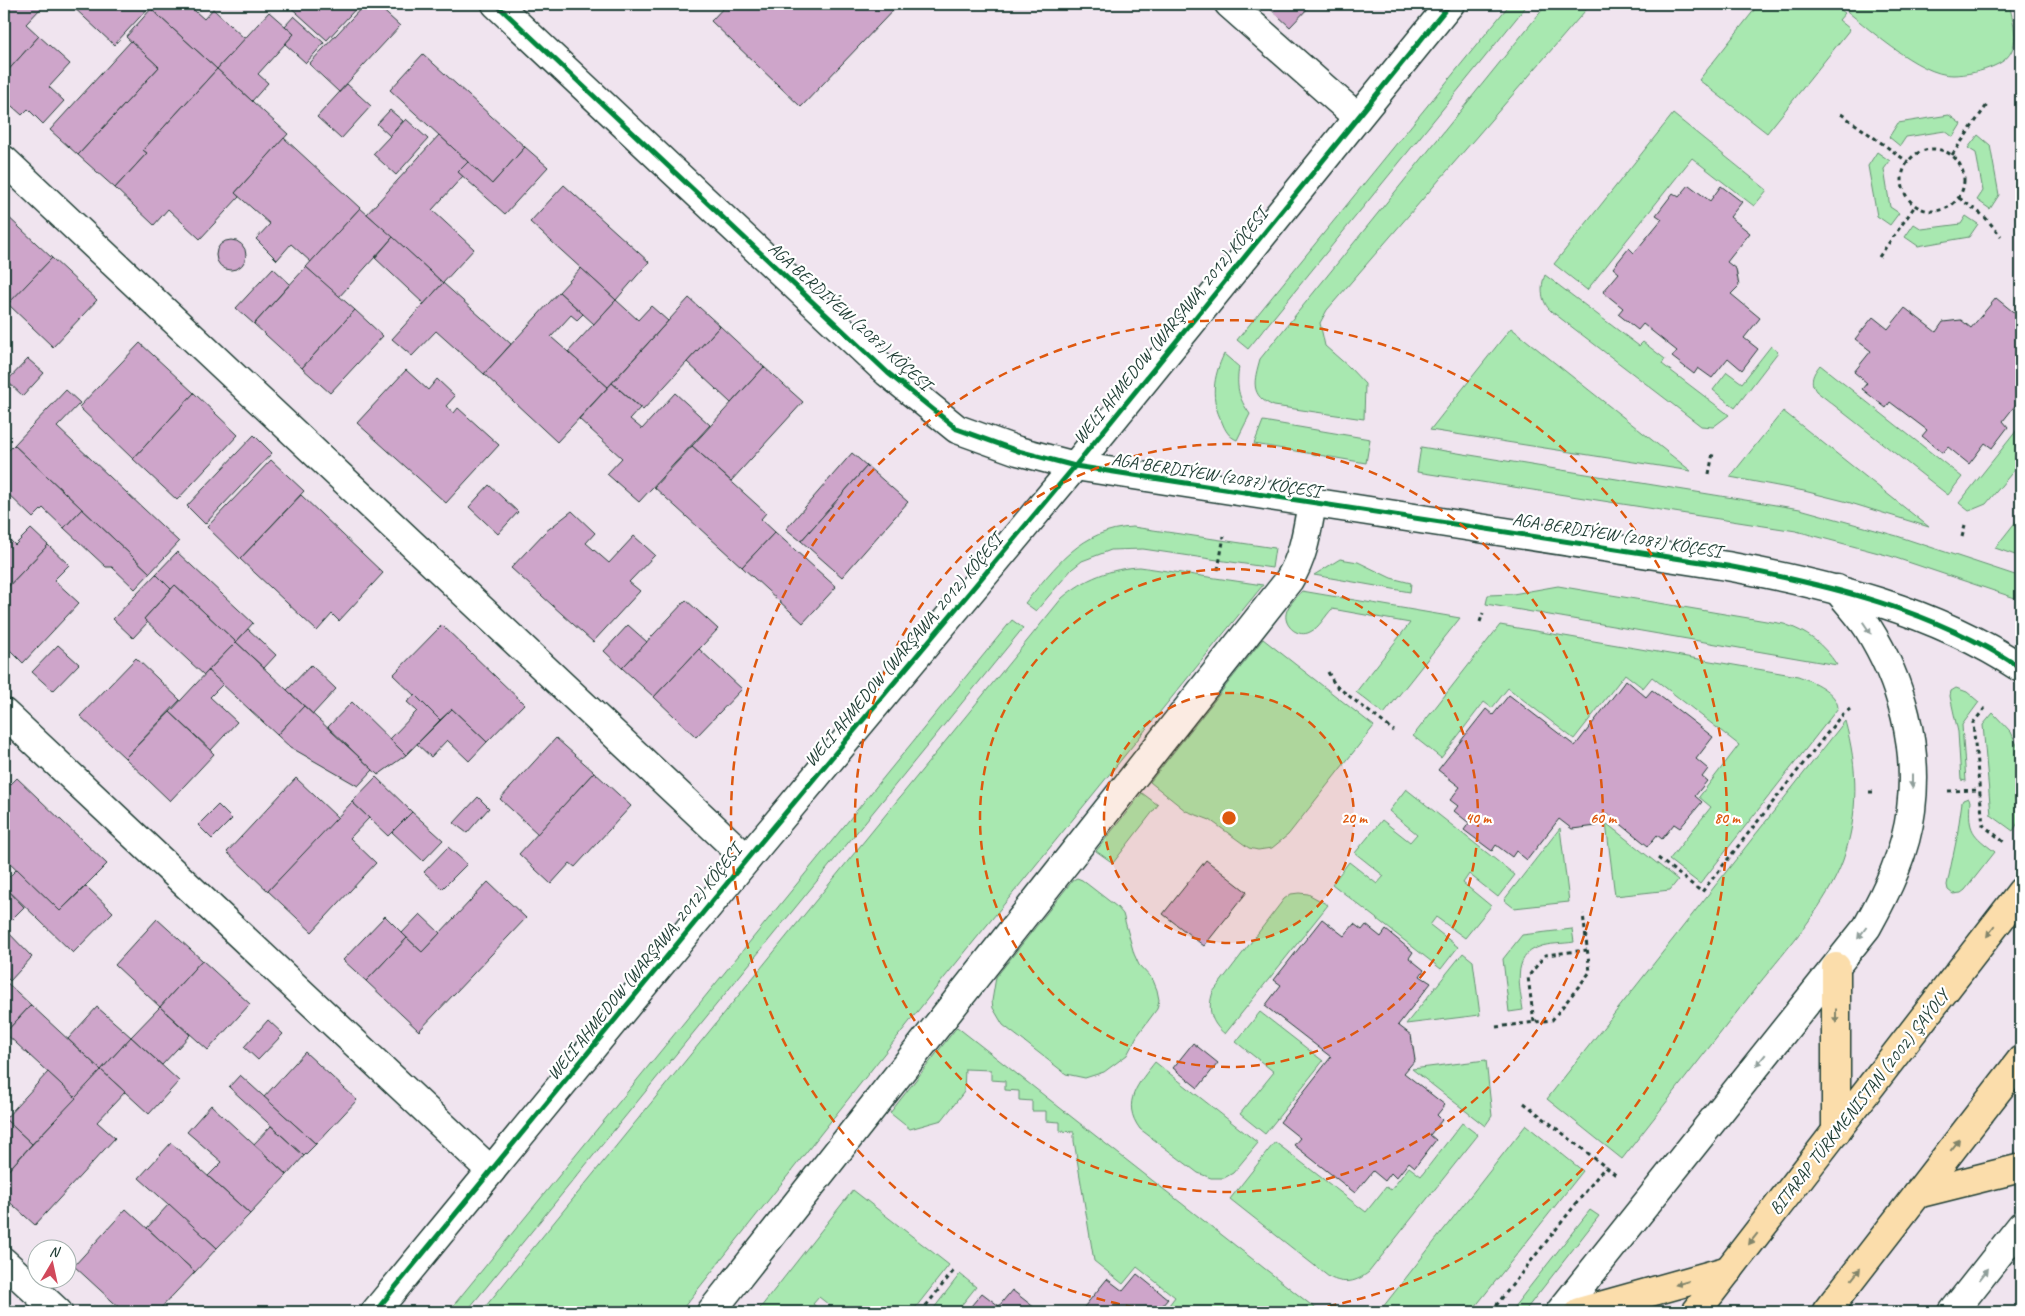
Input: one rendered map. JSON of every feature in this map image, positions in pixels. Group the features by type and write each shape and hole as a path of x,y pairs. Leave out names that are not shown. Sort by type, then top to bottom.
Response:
{"main road":[{"name":"BITARAP TÜRKMENISTAN (2002) ŞAÝOLY","path":"1696,1312 2021,892"},
{"path":"1836,967 1836,1132"},
{"path":"1826,1312 2021,1060"},
{"path":"1918,1194 2021,1168"},
{"path":"1579,1312 1729,1270"}],"street":[{"name":"AGA BERDIÝEW (2087) KÖÇESI","path":"496,4 888,373 957,429 1018,451 1075,466 1727,566 1837,589 1958,632 2021,668"},
{"path":"1229,4 1357,117"},
{"name":"WELI AHMEDOW (WARŞAWA, 2012) KÖÇESI","path":"375,1312 747,859 1075,466 1450,4"},
{"path":"4,160 747,859"},
{"path":"711,1312 1289,580 1298,567 1304,551 1312,503"},
{"path":"1560,1312 1867,927 1883,899 1897,865 1908,826 1912,791 1910,739 1905,711 1889,665 1867,627 1837,589"},
{"path":"4,713 491,1171"},
{"path":"1953,1312 2021,1226"},
{"path":"4,1262 58,1312"}],"path":[{"path":"1952,155 1987,105"},
{"path":"1840,114 1908,162"},
{"path":"1924,151 1943,151 1952,155 1958,162 1965,180 1959,198 1952,206 1934,212 1915,206 1904,190 1902,181 1908,162 1924,151"},
{"path":"1959,198 1984,216 2001,236"},
{"path":"1879,257 1915,206"},
{"path":"1709,474 1713,453"},
{"path":"1962,537 1965,526"},
{"path":"1218,570 1224,536"},
{"path":"1480,622 1483,613"},
{"path":"1328,672 1335,686 1394,731"},
{"path":"1986,708 1973,724 1983,825 2004,842"},
{"path":"1658,858 1694,888 1702,892 1840,717 1850,709"},
{"path":"1961,791 1980,790"},
{"path":"1496,1027 1552,1020 1590,972 1582,914"},
{"path":"1534,1022 1528,977 1546,955 1587,950"},
{"path":"1524,1103 1617,1176"},
{"path":"1491,1312 1605,1166"},
{"path":"921,1312 955,1269"}],"green space":[{"path":"1510,4 1528,4 1248,349 1237,340"},
{"path":"1547,4 1591,4 1327,310 1320,323 1325,346 1365,384 1364,419 1274,406 1260,398 1255,387 1255,381 1260,359"},
{"path":"1759,4 1833,4 1845,13 1839,20 1850,29 1767,133 1699,80"},
{"path":"1838,4 2009,4 2015,40 2009,55 2003,61 1985,70 1958,75 1939,73 1909,59"},
{"path":"1673,114 1767,190 1754,206 1692,158 1587,290 1554,264"},
{"path":"1949,115 1961,124 1953,137 1945,131 1906,137 1900,146 1889,137 1898,123"},
{"path":"1978,135 1990,145 1999,195 1990,209 1977,200 1983,191 1976,153 1968,148"},
{"path":"1877,152 1890,161 1884,169 1890,207 1899,213 1890,225 1877,216 1868,166"},
{"path":"1966,216 1978,224 1969,237 1918,246 1905,237 1914,224 1922,229 1961,224"},
{"path":"1545,275 1639,346 1643,342 1665,359 1662,364 1729,415 1713,427 1701,426 1551,311 1545,303 1542,294 1542,284"},
{"path":"1511,328 1691,471 1430,430"},
{"path":"1771,346 1778,352 1735,408 1713,390 1727,372 1742,383"},
{"path":"1224,354 1239,367 1239,392 1250,414 1237,440 1226,430 1218,413 1214,396 1217,371"},
{"path":"1820,365 1962,477 1948,495 1816,391 1812,381 1815,371"},
{"path":"1783,411 1929,527 1844,501 1804,491 1730,477"},
{"path":"1263,421 1370,439 1366,463 1254,444"},
{"path":"2021,425 2021,462 1986,504 1969,511 1959,503"},
{"path":"1421,447 1800,509 1897,536 2021,577 2021,600 1890,556 1796,531 1417,472"},
{"path":"2021,515 2021,557 1995,548"},
{"path":"1133,527 1275,548 1272,568 1143,549 1111,550 1082,561 1072,569 1036,611 1025,603 1059,563 1084,542 1115,529"},
{"path":"1340,559 1358,562 1391,578 1411,583 1410,592 1314,575"},
{"path":"1140,567 1263,585 936,988 680,1312 481,1312 1062,598 1079,585 1108,572"},
{"path":"1558,586 1784,624 1808,635 1826,651 1837,665 1486,604 1488,595 1513,594"},
{"path":"1302,591 1460,618 1384,714 1356,692 1410,623 1332,609 1313,630 1301,634 1293,630 1287,623 1286,614 1290,605"},
{"path":"1012,620 1023,628 466,1312 448,1312"},
{"path":"1500,625 1798,676 1817,684 1829,692 1837,702 1838,708 1700,884 1669,860 1711,807 1699,797 1739,745 1652,677 1643,688 1625,674 1574,739 1508,688 1492,708 1484,702 1441,758 1413,736"},
{"path":"1263,639 1374,726 1288,835 1272,848 1258,850 1249,848 1210,820 1186,811 1150,782"},
{"path":"1956,688 1967,692 1979,702 1962,725 1966,781 1961,780 1958,732 1950,696 1951,691"},
{"path":"1993,713 2011,732 2021,754 2021,818 2013,831 1991,815 1983,725"},
{"path":"1845,721 1852,756 1855,791 1852,825 1848,843 1836,876 1817,909 1794,941 1622,1159 1547,1099"},
{"path":"1406,789 1515,875 1498,897 1469,874 1463,883 1491,906 1465,938 1436,917 1430,925 1458,947 1441,969 1332,884 1349,862 1377,884 1384,876 1355,853 1382,820 1410,842 1417,834 1389,811"},
{"path":"1142,793 1158,805 1113,863 1096,851"},
{"path":"1968,798 1970,801 1970,820 1973,831 1981,841 1995,852 1965,890 1961,893 1953,894 1948,890 1947,885 1962,802"},
{"path":"1606,823 1678,880 1670,890 1615,896"},
{"path":"1560,828 1569,902 1514,908 1504,900"},
{"path":"1077,878 1117,907 1123,914 1134,954 1139,965 1153,980 1159,1000 1157,1009 1137,1036 1127,1055 1104,1072 1085,1078 1066,1074 1003,1025 993,1008 992,1001 996,977 1073,880"},
{"path":"1291,894 1308,894 1328,905 1225,1034 1216,1025 1210,1010 1213,992 1284,899"},
{"path":"1572,929 1574,942 1539,947 1530,951 1524,958 1519,974 1523,1010 1509,1012 1503,959 1522,935"},
{"path":"1463,953 1473,961 1480,1015 1406,1024"},
{"path":"1260,1012 1323,1061 1265,1134 1240,1114 1274,1072 1236,1042"},
{"path":"957,1027 1320,1312 1164,1312 1175,1297 1137,1267 1123,1284 1094,1261 1074,1132 1060,1131 1060,1122 1046,1121 1046,1111 1032,1111 1032,1101 1019,1100 1019,1091 1005,1090 1005,1081 991,1080 991,1070 965,1069 964,1092 942,1120 910,1129 890,1113"},
{"path":"1486,1060 1492,1116 1485,1126 1412,1069"},
{"path":"1155,1062 1258,1143 1233,1173 1224,1178 1211,1178 1198,1173 1140,1129 1134,1119 1132,1101 1138,1085"},
{"path":"1462,1123 1478,1135 1369,1272 1355,1280 1345,1282 1329,1277 1230,1199 1275,1142 1366,1212 1386,1187 1391,1190 1409,1167 1421,1176"},
{"path":"1526,1125 1583,1171 1471,1312 1379,1312"},
{"path":"853,1190 949,1265 912,1312 838,1312 819,1297 813,1304 819,1309 816,1312 757,1312"},
{"path":"1590,1210 1599,1216 1524,1312 1510,1312"},
{"path":"960,1274 976,1287 956,1312 931,1312"}],"building":[{"path":"4,4 37,4 41,8 26,24 39,36 4,75"},
{"path":"70,4 148,4 150,6 114,45"},
{"path":"156,4 187,4 204,19 213,9 245,39 217,69 151,9"},
{"path":"287,4 360,4 327,40"},
{"path":"365,4 376,4 400,26 339,92 309,64"},
{"path":"727,4 899,4 801,107 711,21"},
{"path":"1265,4 1312,4 1290,27"},
{"path":"151,9 217,69 143,150 147,153 115,188 78,155 159,67 126,37"},
{"path":"269,12 294,34 258,74 268,83 252,101 217,69"},
{"path":"294,16 324,43 306,63 285,44 294,34 285,26"},
{"path":"39,36 70,64 49,87 64,101 43,124 28,109 22,115 4,99 4,75"},
{"path":"131,41 159,67 78,155 50,130"},
{"path":"423,54 525,147 492,184 390,90"},
{"path":"217,69 288,134 235,193 239,197 200,239 168,209 154,225 115,188 147,153 143,150"},
{"path":"347,84 371,106 341,139 317,117"},
{"path":"390,110 403,121 390,136 377,124"},
{"path":"406,119 428,139 396,175 373,154"},
{"path":"439,135 468,162 458,172 463,176 432,210 474,249 443,283 367,214"},
{"path":"284,138 360,208 311,262 291,244 277,260 256,239 270,224 235,193"},
{"path":"525,147 548,167 505,214 458,172 468,162 492,184"},
{"path":"564,185 649,262 616,300 530,222"},
{"path":"1689,185 1710,201 1721,186 1742,202 1730,217 1750,233 1727,262 1736,269 1739,286 1731,294 1760,318 1744,338 1758,349 1742,370 1728,358 1712,378 1698,368 1694,374 1672,357 1677,351 1643,324 1638,330 1618,314 1623,308 1603,292 1619,273 1613,268 1629,248 1634,253 1662,219 1656,215 1673,193 1679,197"},
{"path":"360,208 393,237 339,297 306,267"},
{"path":"4,213 52,258 4,309"},
{"path":"393,237 443,283 424,304 375,258"},
{"path":"231,240 237,241 245,249 245,261 237,269 231,270 225,269 217,261 216,255 217,249 225,241"},
{"path":"52,258 97,300 53,347 8,304"},
{"path":"306,267 355,310 302,368 254,324"},
{"path":"273,268 290,284 254,324 236,308"},
{"path":"581,268 616,300 594,324 559,292"},
{"path":"443,283 511,344 484,374 436,331 412,356 392,339"},
{"path":"559,292 583,314 577,320 571,315 551,337 608,387 557,442 484,374"},
{"path":"689,298 720,326 643,410 612,383"},
{"path":"1996,298 2017,315 2021,310 2021,398 2003,421 2008,427 1992,448 1985,443 1969,464 1948,447 1943,453 1922,436 1927,430 1890,402 1886,408 1862,389 1867,383 1854,372 1871,351 1855,339 1873,317 1888,329 1905,308 1936,332 1943,322 1961,320 1971,328"},
{"path":"616,300 638,320 651,306 668,321 608,387 568,352"},
{"path":"355,310 383,336 330,393 302,368"},
{"path":"720,326 764,367 731,403 687,362"},
{"path":"140,343 194,393 133,459 79,407"},
{"path":"28,359 44,373 23,396 7,381"},
{"path":"764,367 803,402 731,481 692,446"},
{"path":"406,370 428,390 437,379 455,396 446,406 454,413 458,408 499,445 446,503 357,423"},
{"path":"612,383 640,408 630,419 642,429 675,393 710,425 639,502 607,474 622,458 579,419"},
{"path":"66,390 80,403 57,427 179,542 150,573 14,445"},
{"path":"194,393 238,435 177,500 133,459"},
{"path":"254,435 272,453 205,524 187,506"},
{"path":"14,445 82,509 64,528 43,508 33,518 4,490 4,455"},
{"path":"692,446 766,513 761,519 775,532 742,567 654,487"},
{"path":"852,453 867,466 801,541 786,529"},
{"path":"271,460 304,491 240,559 207,527"},
{"path":"867,466 908,502 842,577 801,541"},
{"path":"489,485 518,512 498,534 469,507"},
{"path":"301,495 383,573 339,621 332,614 317,631 240,559"},
{"path":"82,509 150,573 135,589 112,567 106,567 64,528"},
{"path":"572,511 595,533 586,543 609,563 634,536 655,555 629,582 640,591 593,642 511,568 545,532"},
{"path":"31,529 48,545 4,591 4,534 15,545"},
{"path":"775,532 836,587 803,623 742,567"},
{"path":"48,545 69,565 54,580 79,603 23,663 4,644 4,591"},
{"path":"177,552 253,623 236,642 175,585 171,589 156,574"},
{"path":"156,574 171,589 144,619 148,622 133,638 113,619"},
{"path":"175,585 236,642 204,675 144,619"},
{"path":"686,600 718,629 654,697 622,668"},
{"path":"442,625 524,704 487,742 452,709 440,720 393,675"},
{"path":"628,625 647,642 622,668 604,651"},
{"path":"248,629 276,655 264,668 236,642"},
{"path":"236,642 304,706 277,735 208,671"},
{"path":"58,645 79,664 53,691 32,672"},
{"path":"699,649 742,689 696,737 654,697"},
{"path":"136,658 180,700 125,758 80,716"},
{"path":"311,665 336,689 313,714 287,690"},
{"path":"208,671 223,684 210,697 237,722 211,750 170,712"},
{"path":"1626,680 1646,697 1652,690 1713,737 1696,759 1708,769 1702,777 1707,781 1695,796 1702,802 1680,828 1674,824 1662,839 1657,835 1648,846 1607,813 1597,826 1572,829 1559,819 1527,860 1516,851 1512,857 1496,845 1492,851 1464,830 1469,823 1454,811 1458,806 1450,800 1460,787 1438,770 1486,709 1493,715 1509,695 1575,746"},
{"path":"415,695 440,720 406,755 390,739 417,711 407,702"},
{"path":"352,702 406,755 378,775 328,727"},
{"path":"304,706 373,770 358,786 290,747 277,735"},
{"path":"452,709 487,742 469,761 447,740 431,757 417,744"},
{"path":"170,712 214,754 170,801 125,758"},
{"path":"556,738 594,772 538,834 500,799"},
{"path":"594,772 631,806 575,867 570,863 551,884 519,854"},
{"path":"376,777 412,812 388,836 352,802"},
{"path":"17,778 107,864 60,911 6,859 4,861 4,791"},
{"path":"296,778 338,818 268,891 227,852"},
{"path":"478,797 489,808 467,833 454,823"},
{"path":"352,802 369,818 350,838 376,863 312,932 268,891"},
{"path":"218,805 232,819 212,839 198,825"},
{"path":"412,812 443,840 423,861 392,832"},
{"path":"448,847 467,864 442,889 424,872"},
{"path":"1206,860 1247,892 1204,946 1163,914"},
{"path":"17,869 60,911 86,886 113,912 73,953 4,886 4,882"},
{"path":"488,882 526,918 419,1031 366,981 407,938 422,952"},
{"path":"4,886 24,907 4,927"},
{"path":"420,914 440,933 422,952 402,933"},
{"path":"385,916 407,938 366,981 343,960"},
{"path":"157,919 202,960 160,1007 115,965"},
{"path":"1322,919 1344,936 1354,924 1362,930 1366,925 1381,937 1386,930 1413,952 1409,958 1424,970 1420,976 1431,983 1398,1025 1411,1035 1415,1060 1404,1073 1445,1105 1437,1115 1442,1120 1430,1135 1436,1140 1415,1167 1409,1162 1396,1178 1391,1173 1385,1181 1373,1171 1355,1193 1294,1145 1300,1138 1280,1122 1331,1057 1265,1006 1281,985 1274,980"},
{"path":"4,928 32,957 10,981 4,975"},
{"path":"202,960 250,1004 208,1050 160,1007"},
{"path":"4,980 31,1005 5,1033 4,1032"},
{"path":"31,1005 101,1070 76,1098 5,1033"},
{"path":"97,1007 131,1037 101,1070 68,1039"},
{"path":"160,1007 190,1035 162,1065 131,1037"},
{"path":"268,1020 283,1034 258,1060 244,1047"},
{"path":"131,1037 179,1081 149,1114 101,1070"},
{"path":"1193,1043 1218,1063 1198,1088 1173,1068"},
{"path":"305,1052 357,1100 316,1144 264,1097"},
{"path":"101,1070 125,1092 97,1122 115,1138 35,1225 4,1197 4,1175"},
{"path":"48,1072 76,1098 32,1144 5,1119"},
{"path":"240,1075 316,1144 304,1156 229,1087"},
{"path":"211,1105 287,1175 250,1214 208,1176 222,1162 187,1132"},
{"path":"4,1118 32,1144 4,1175"},
{"path":"271,1126 304,1156 287,1175 254,1144"},
{"path":"171,1143 250,1214 217,1248 139,1178"},
{"path":"169,1204 217,1248 195,1272 147,1228"},
{"path":"126,1209 195,1272 157,1312 124,1312 78,1270 78,1262"},
{"path":"1137,1274 1168,1299 1157,1312 1080,1312 1107,1279 1123,1291"},
{"path":"1012,1290 1040,1312 966,1312 982,1293 999,1306"}],"cycle path":[{"path":"496,4 888,373 957,429 1018,451 1075,466 1766,573 1842,591 1916,615 1952,630 2021,668"},
{"path":"375,1312 747,859 1075,466 1450,4"}]}
